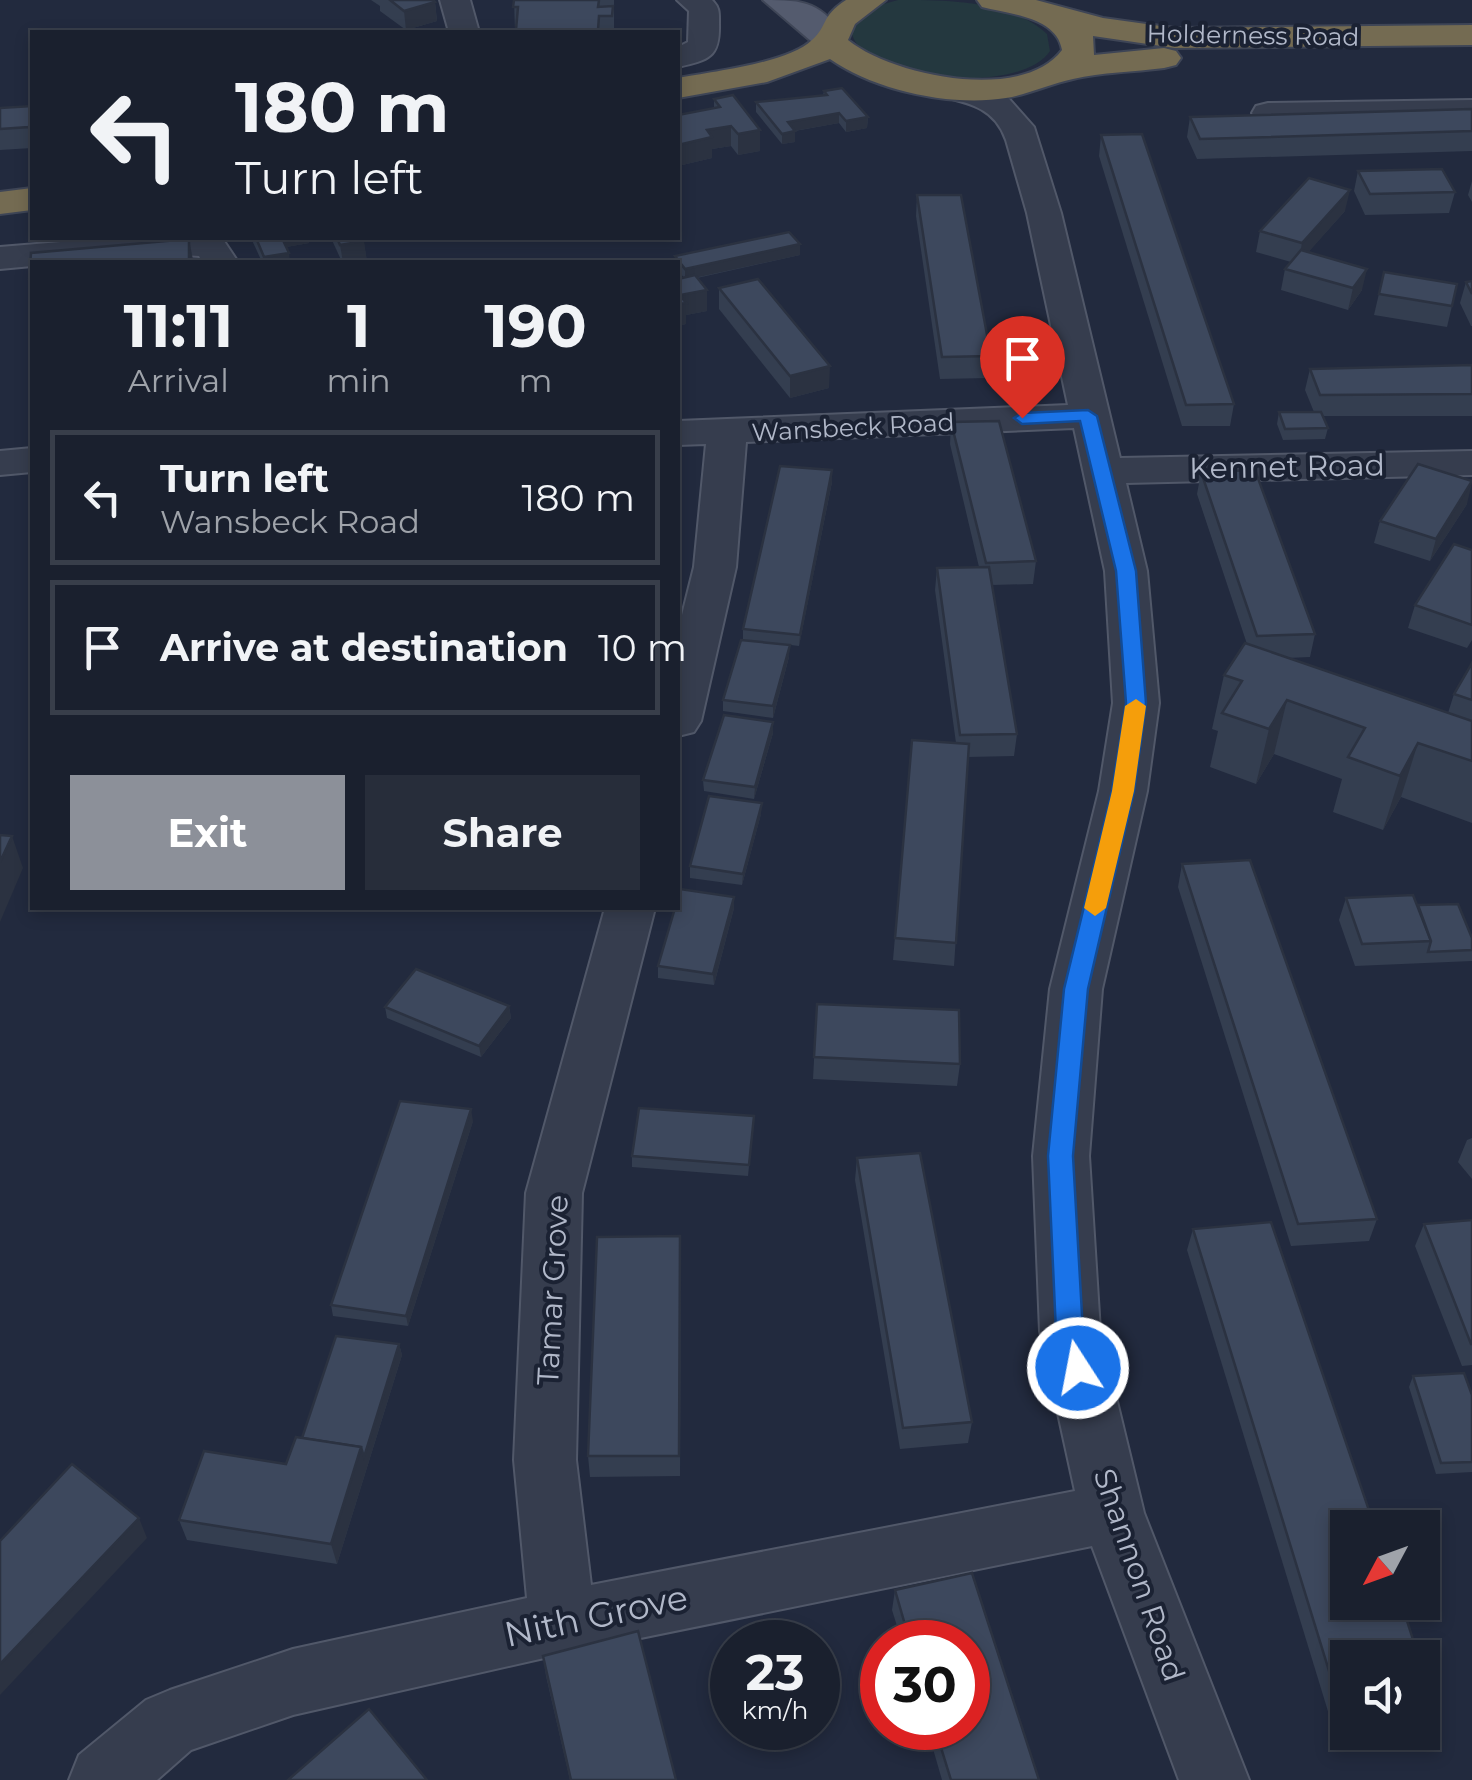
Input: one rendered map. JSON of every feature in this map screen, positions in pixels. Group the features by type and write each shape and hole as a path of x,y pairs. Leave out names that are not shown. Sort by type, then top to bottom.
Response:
{"highway":[{"path":"680,88 755,75 814,54 830,40 840,19 868,0"},
{"name":"Holderness Road","path":"994,0 1102,28 1175,38 1472,35"},
{"path":"1037,11 1077,37 1078,53 1062,70"},
{"path":"830,40 857,62 903,77"},
{"name":"Holderness Road","path":"903,77 950,88 1012,87 1062,70 1218,56 1472,54"},
{"path":"755,75 903,77"},
{"path":"0,203 30,199"}],"main road":[{"path":"780,0 804,15 830,40"}],"street":[{"path":"455,0 479,27"},
{"path":"680,57 704,48 704,8 692,0"},
{"path":"950,88 992,99 1018,128 1034,96 1062,70"},
{"path":"1268,113 1314,107 1472,110"},
{"name":"Shannon Road","path":"1018,128 1044,213 1126,571 1136,703 1123,791 1076,989 1061,1156 1070,1332 1112,1512 1214,1780"},
{"path":"0,258 166,243 212,246 219,260"},
{"name":"Wansbeck Road","path":"680,434 1088,416"},
{"path":"680,713 715,567 727,432"},
{"path":"0,463 30,460"},
{"name":"Kennet Road","path":"1101,471 1472,463"},
{"name":"Tamar Grove","path":"562,1622 546,1460 554,1193 629,910"},
{"name":"Nith Grove","path":"104,1780 170,1724 294,1682 562,1622 1112,1512"}],"shaded area":[{"path":"898,0 977,4 1015,14 1047,34 1050,51 1033,66 1006,75 974,78 906,70 877,60 858,45 851,27 873,7"}],"building":[{"path":"390,0 433,0 435,2 404,11"},
{"path":"514,0 599,0 598,7 613,6 612,16 599,16 598,30 516,30 518,7 513,7"},
{"path":"842,88 868,117 846,121 839,113 788,122 795,131 782,134 756,102 827,95 824,91"},
{"path":"733,95 760,130 738,134 731,126 707,130 712,137 680,145 680,115 720,107 714,99"},
{"path":"30,106 29,127 0,129 0,108"},
{"path":"1472,109 1472,131 1200,139 1190,117"},
{"path":"1142,134 1234,404 1186,405 1101,135"},
{"path":"1442,169 1455,192 1370,194 1358,171"},
{"path":"1309,178 1350,190 1302,243 1260,231"},
{"path":"917,195 961,195 991,356 942,357"},
{"path":"789,232 800,244 685,269 675,256"},
{"path":"189,240 189,260 30,260 31,253"},
{"path":"257,240 283,240 289,253 264,257"},
{"path":"338,240 364,241 340,245"},
{"path":"1301,250 1367,269 1353,288 1285,269"},
{"path":"1384,272 1457,284 1452,306 1379,294"},
{"path":"695,275 707,290 680,295 680,279"},
{"path":"758,279 830,366 790,376 719,288"},
{"path":"1472,365 1472,394 1320,395 1310,369"},
{"path":"1279,412 1321,412 1328,428 1285,429"},
{"path":"999,421 1036,561 986,563 951,422"},
{"path":"1418,464 1472,481 1436,539 1380,521"},
{"path":"780,466 832,470 800,635 743,629"},
{"path":"1255,470 1315,634 1257,636 1201,472"},
{"path":"1454,544 1472,550 1472,625 1415,605"},
{"path":"989,567 1017,734 960,735 937,568"},
{"path":"741,640 790,645 773,706 723,700"},
{"path":"1245,643 1472,721 1472,761 1418,743 1400,776 1348,757 1365,728 1287,700 1269,729 1222,713 1242,681 1224,675"},
{"path":"1472,663 1472,700 1454,694"},
{"path":"724,715 773,722 755,787 703,780"},
{"path":"912,740 969,744 956,943 895,938"},
{"path":"709,796 762,803 743,874 690,866"},
{"path":"0,835 12,836 0,862"},
{"path":"1250,860 1377,1219 1298,1224 1182,864"},
{"path":"680,889 734,897 713,974 658,966 674,910 680,910"},
{"path":"1413,895 1431,941 1362,944 1346,898"},
{"path":"1458,904 1472,938 1472,950 1428,952 1431,941 1418,905"},
{"path":"416,969 509,1006 479,1046 385,1007"},
{"path":"817,1004 959,1010 960,1064 814,1057"},
{"path":"400,1101 471,1109 406,1316 331,1305"},
{"path":"639,1108 754,1116 749,1165 632,1156"},
{"path":"920,1153 972,1422 903,1428 857,1158"},
{"path":"1472,1220 1472,1344 1471,1344 1424,1224"},
{"path":"1271,1222 1369,1510 1330,1510 1330,1620 1407,1620 1413,1640 1330,1640 1330,1674 1193,1229"},
{"path":"680,1236 679,1456 588,1456 597,1237"},
{"path":"336,1336 399,1344 364,1457 361,1447 302,1438"},
{"path":"1464,1373 1472,1395 1472,1462 1441,1463 1413,1376"},
{"path":"296,1437 361,1447 331,1544 179,1520 204,1451 286,1464"},
{"path":"72,1464 139,1518 0,1664 0,1541"},
{"path":"972,1573 987,1620 904,1620 895,1590"},
{"path":"990,1629 1039,1780 951,1780 942,1750 990,1750"},
{"path":"638,1631 676,1780 571,1780 543,1656"},
{"path":"369,1709 427,1780 288,1780"}],"slow traffic":[{"path":"1095,908 1123,791 1136,706"}],"route":[{"path":"1022,418 1088,416 1126,571 1136,703 1123,791 1076,989 1061,1156 1070,1332 1078,1368"}]}
